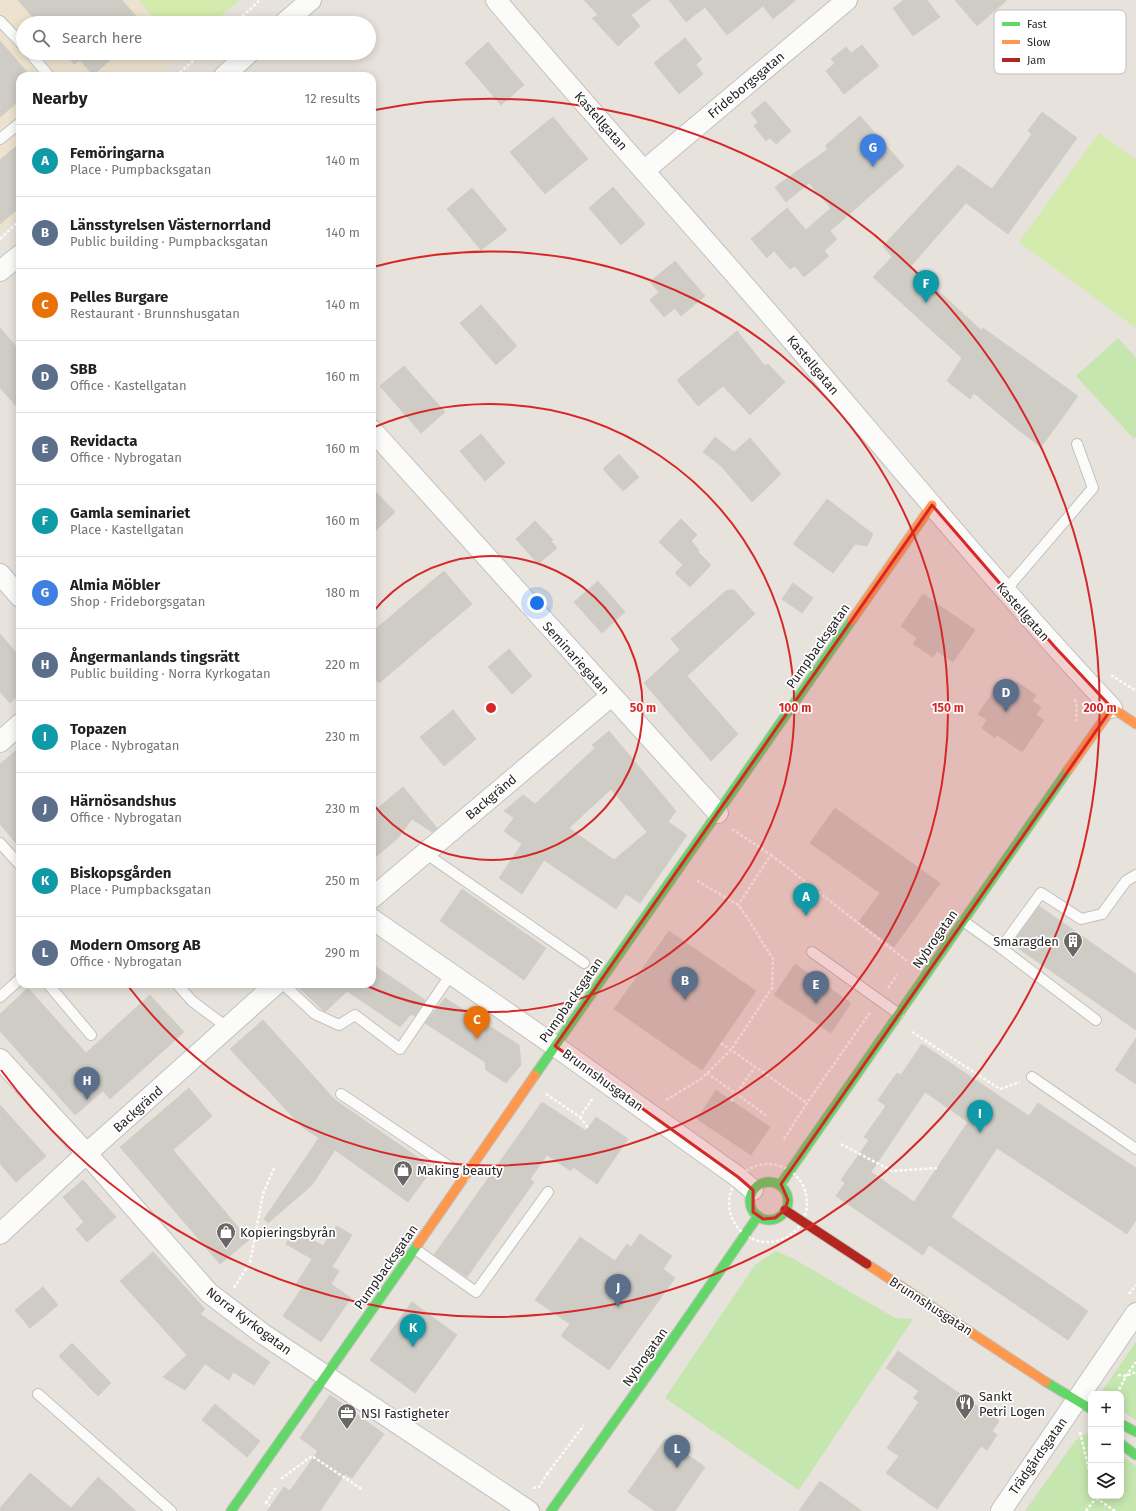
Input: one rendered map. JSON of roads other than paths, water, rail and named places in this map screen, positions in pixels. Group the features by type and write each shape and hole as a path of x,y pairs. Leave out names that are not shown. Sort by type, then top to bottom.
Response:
{"main road":[{"name":"Pumpbacksgatan","path":"231,1511 932,505"},
{"name":"Kastellgatan","path":"1112,708 1136,724"},
{"name":"Nybrogatan","path":"780,1185 833,1111 1029,824 1112,708"},
{"path":"768,1182 774,1182 780,1185 787,1194 788,1200 785,1210 781,1215 770,1219 758,1216 751,1207 751,1195 753,1190 757,1186 768,1182"},
{"name":"Brunnshusgatan","path":"785,1210 1084,1405"},
{"name":"Nybrogatan","path":"551,1511 758,1216"},
{"path":"1124,1426 1136,1432"},
{"path":"1124,1446 1136,1455"}],"street":[{"path":"292,16 311,0"},
{"name":"Kastellgatan","path":"496,0 782,329 932,505 959,539 1054,646 1112,708"},
{"name":"Frideborgsgatan","path":"645,170 844,1"},
{"path":"228,72 241,60"},
{"path":"0,271 16,258"},
{"name":"Seminariegatan","path":"376,434 716,815"},
{"path":"0,574 16,592"},
{"name":"Backgränd","path":"376,895 611,696"},
{"path":"1,740 16,727"},
{"name":"Brunnshusgatan","path":"376,922 555,1046 738,1177 753,1190"},
{"name":"Backgränd","path":"0,1234 272,988"},
{"name":"Norra Kyrkogatan","path":"0,1059 87,1154 209,1293 263,1334 529,1511"},
{"name":"Trädgårdsgatan","path":"1001,1511 1084,1405 1136,1313"}],"lane":[{"path":"0,21 16,38"},
{"path":"36,60 46,72"},
{"path":"0,140 16,126"},
{"path":"1006,591 1093,488 1077,444"},
{"path":"0,843 16,861"},
{"path":"425,853 584,963"},
{"path":"1001,948 1041,893 1081,919 1102,914 1126,881 1136,875"},
{"path":"963,921 1096,1020"},
{"path":"812,952 899,1014"},
{"path":"287,988 314,1014 339,1025 354,1015 400,1049 451,974"},
{"path":"0,997 16,983"},
{"path":"51,988 91,1035"},
{"path":"181,988 192,1000 228,1028"},
{"path":"1032,1078 1136,1149"},
{"path":"341,1094 465,1177"},
{"path":"414,1249 476,1292 548,1192"},
{"path":"38,1394 171,1511"}],"place":[{"name":"Almia Möbler","path":"873,167"},
{"name":"Gamla seminariet","path":"926,303"},
{"name":"SBB","path":"1006,712"},
{"name":"Femöringarna","path":"806,916"},
{"name":"Smaragden","path":"1073,958"},
{"name":"Länsstyrelsen Västernorrland","path":"685,1000"},
{"name":"Revidacta","path":"816,1004"},
{"name":"Pelles Burgare","path":"477,1039"},
{"name":"Ångermanlands tingsrätt","path":"87,1100"},
{"name":"Topazen","path":"980,1133"},
{"name":"Making beauty","path":"403,1187"},
{"name":"Kopieringsbyrån","path":"226,1249"},
{"name":"Härnösandshus","path":"618,1307"},
{"name":"Biskopsgården","path":"413,1347"},
{"name":"Sankt Petri Logen","path":"965,1420"},
{"name":"NSI Fastigheter","path":"347,1430"},
{"name":"Modern Omsorg AB","path":"677,1468"}]}
